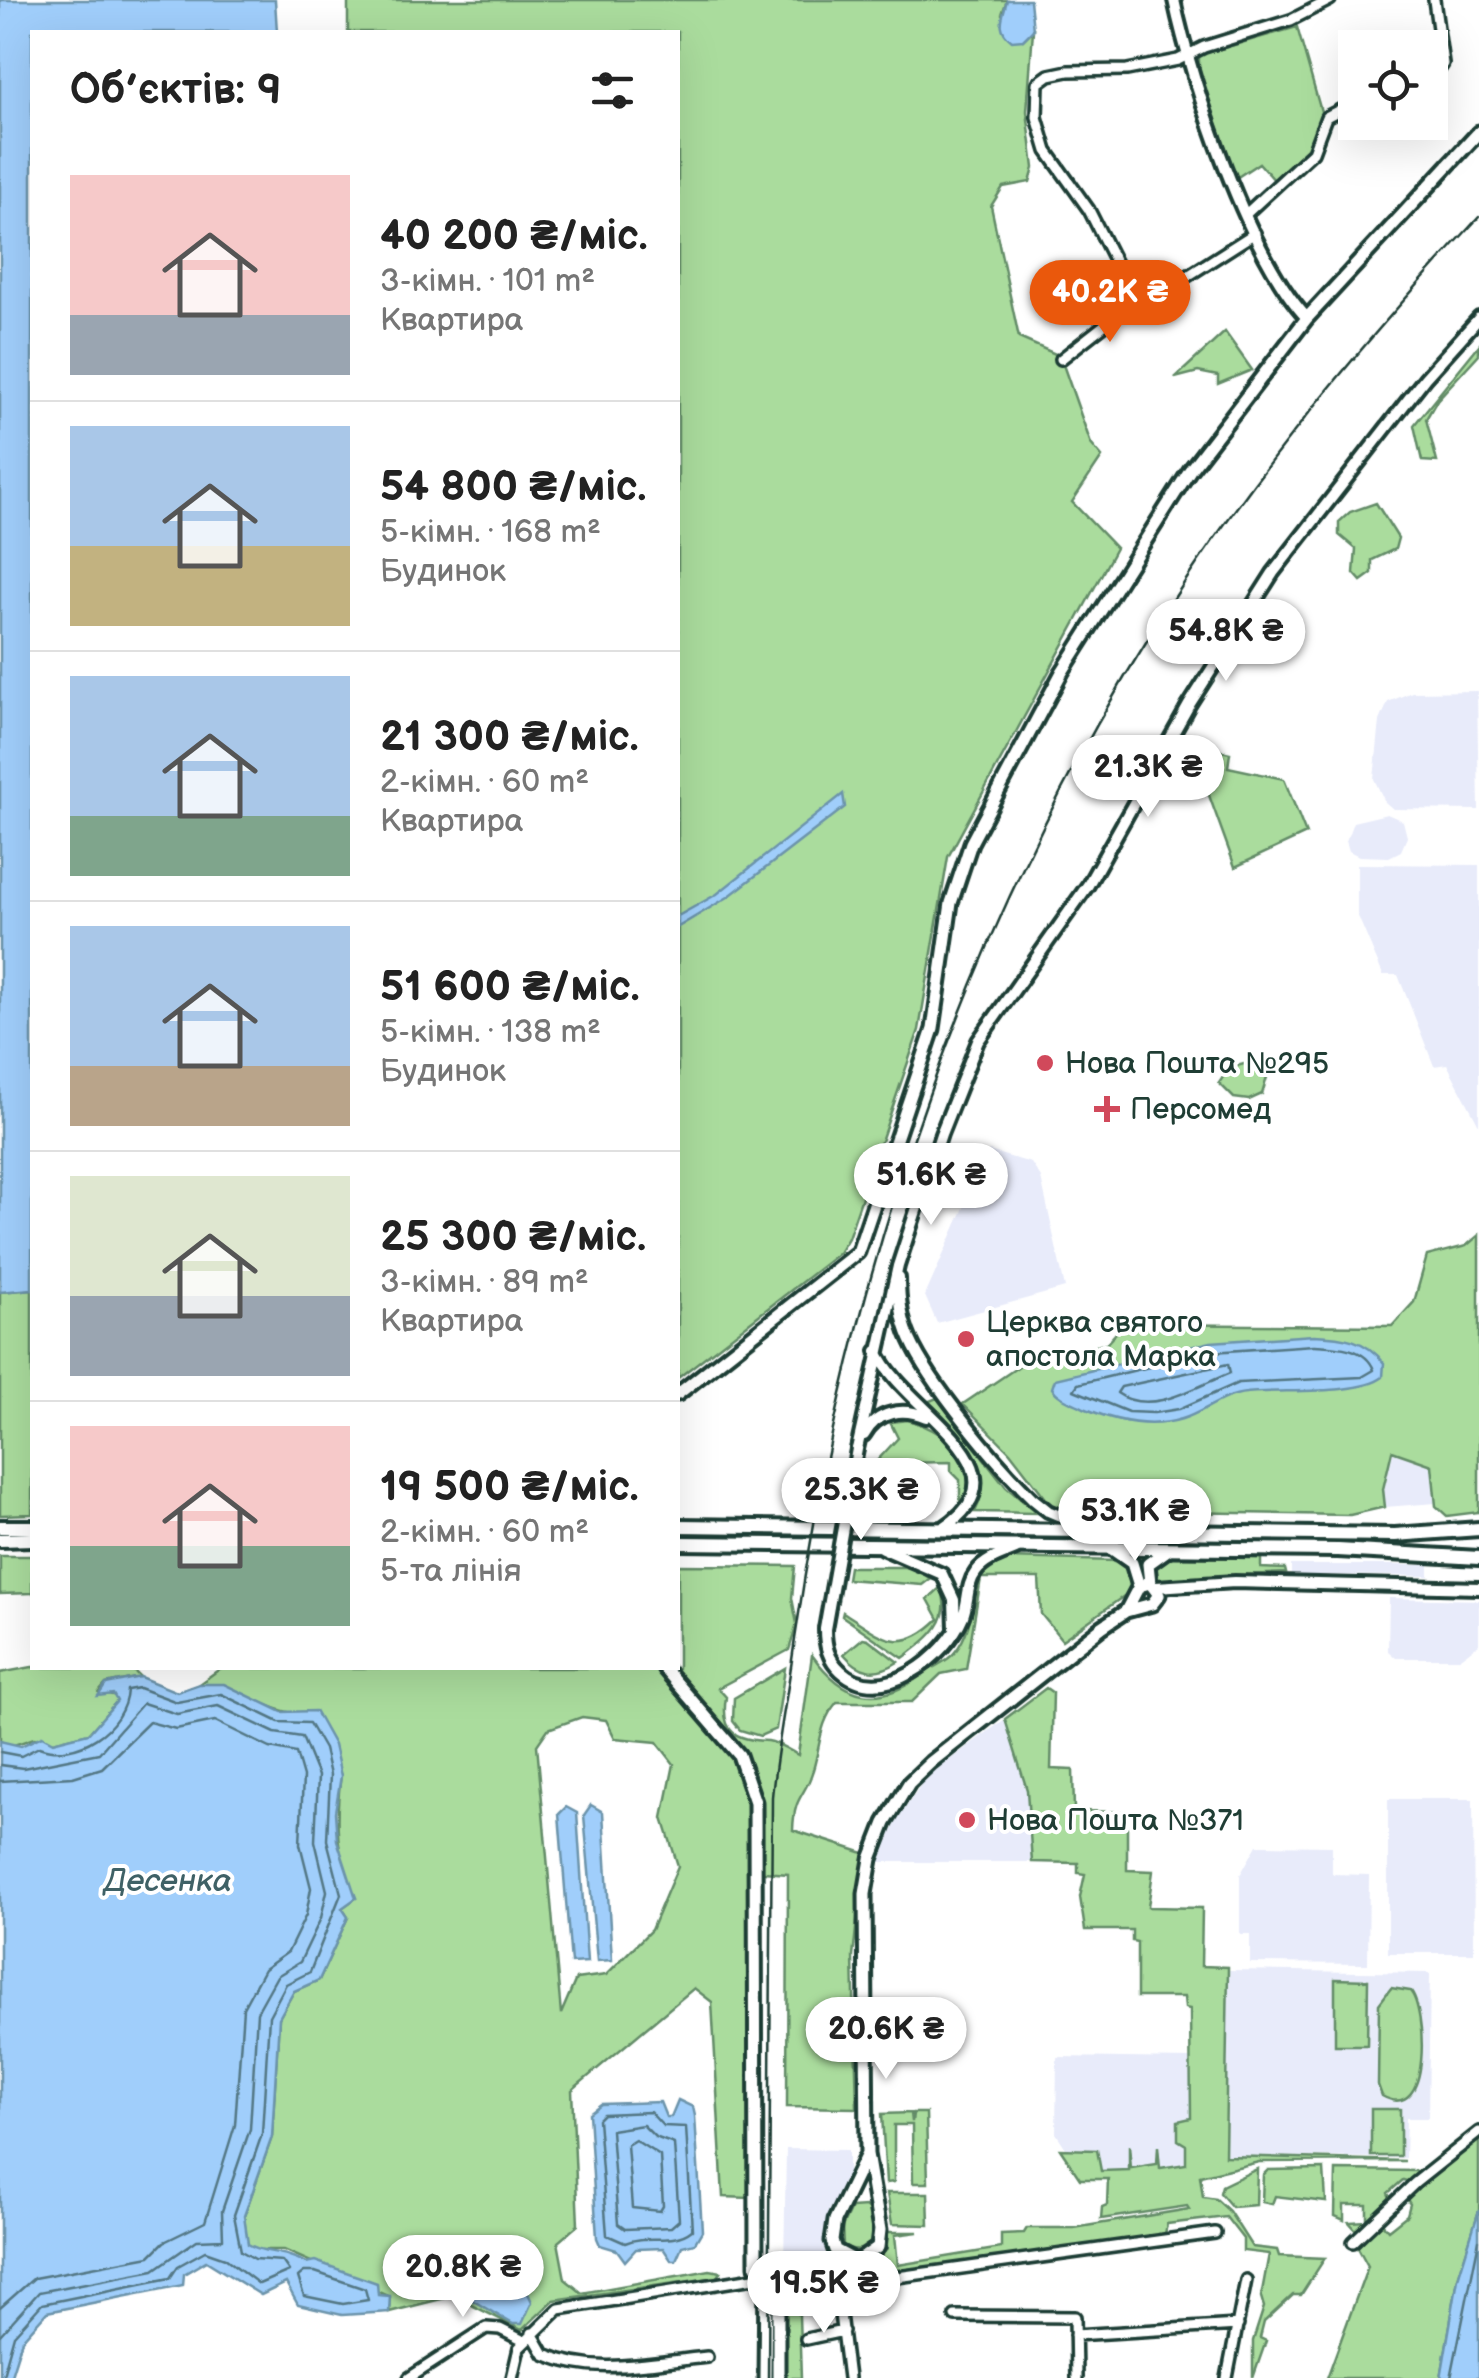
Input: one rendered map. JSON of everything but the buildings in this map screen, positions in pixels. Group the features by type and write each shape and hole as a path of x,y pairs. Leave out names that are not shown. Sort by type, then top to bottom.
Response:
{"main road":[{"path":"680,1392 858,1252 932,1028 952,903 970,844 1102,602 1190,470 1307,318 1479,132"},
{"path":"0,1527 30,1526"},
{"path":"680,1526 1395,1535 1479,1529"},
{"path":"0,1540 30,1539"},
{"path":"680,1543 1383,1551 1479,1558"},
{"path":"1109,1547 1134,1565 1147,1593"},
{"path":"666,1670 739,1755 755,1802 756,2266 772,2274 828,2267 868,2257 878,2247 867,2154 865,1894 871,1859 885,1823 909,1783 931,1762 1147,1593 1148,1564 1173,1548"},
{"path":"828,2267 835,2250 832,2233 867,2154"},
{"path":"850,2192 864,2188 874,2195"},
{"path":"835,2250 852,2259"},
{"path":"765,2378 772,2274"},
{"path":"772,2274 778,2378"}],"street":[{"path":"1174,0 1188,57 1246,213 1307,318"},
{"path":"1135,302 1090,210 1047,152 1038,117 1038,84 1049,75 1127,70 1188,57 1204,47 1292,20 1330,0"},
{"path":"1434,0 1438,30"},
{"path":"1246,213 1313,152 1326,118 1338,111"},
{"path":"1061,358 1135,302 1172,286 1255,233"},
{"path":"1020,1547 991,1559 973,1576 964,1615 955,1630 940,1650 916,1668 879,1687 842,1671 828,1652 825,1629 876,1350 940,1134 978,1041 1088,884 1189,705 1273,573 1425,378 1479,318"},
{"path":"898,1266 900,1307 907,1332 945,1391 1032,1499 1048,1511 1099,1531"},
{"path":"876,1350 884,1366 966,1452 976,1476 968,1508 943,1528"},
{"path":"857,1449 869,1426 884,1415 906,1411 933,1420"},
{"path":"882,1548 942,1574 954,1600 955,1630"},
{"path":"1147,1593 1235,1582 1479,1588"},
{"path":"1353,2242 1415,2183 1479,2132"},
{"path":"828,2267 860,2282 1215,2233"},
{"path":"512,2378 513,2359 528,2337 559,2309 772,2274"},
{"path":"1228,2378 1246,2280"},
{"path":"838,2290 848,2378"},
{"path":"955,2316 1075,2316 1076,2378"},
{"path":"1075,2334 1238,2325"},
{"path":"409,2378 421,2375 486,2328 528,2337 544,2354 562,2362 638,2373 707,2358"},
{"path":"806,2339 843,2331"}],"shaded area":[{"path":"1477,691 1479,810 1393,809 1385,802 1374,779 1380,721 1388,702 1412,692"},
{"path":"1387,814 1403,821 1407,837 1401,851 1389,857 1359,856 1349,851 1346,841 1353,822"},
{"path":"1357,864 1479,865 1479,1125 1447,1064 1434,1066 1398,975 1383,975 1357,914"},
{"path":"989,1151 1031,1163 1041,1178 1065,1288 937,1323 925,1296"},
{"path":"1391,1451 1432,1465 1436,1503 1385,1507 1383,1489"},
{"path":"1291,1565 1429,1565 1429,1576 1291,1575"},
{"path":"1389,1598 1479,1600 1479,1644 1460,1658 1396,1658 1388,1651"},
{"path":"1005,1719 1027,1790 1032,1862 879,1862 896,1822 926,1777"},
{"path":"1388,1799 1473,1799 1474,1953 1388,1953"},
{"path":"1257,1845 1332,1846 1332,1874 1369,1875 1368,1964 1250,1963 1250,1934 1240,1934 1240,1875"},
{"path":"1228,1970 1430,1973 1428,2118 1406,2118 1405,2158 1225,2156"},
{"path":"1057,2057 1192,2059 1191,2171 1101,2171 1084,2176 1056,2133"},
{"path":"786,2149 848,2150 848,2182 826,2229 825,2258 784,2265"}],"green space":[{"path":"348,0 1007,0 1002,14 1023,40 1033,30 1027,111 1034,168 1030,182 1003,187 991,206 1019,338 1060,356 1091,444 1102,457 1072,502 1116,548 948,857 919,1030 848,1238 839,1253 680,1376 680,30 348,30"},
{"path":"1297,27 1322,115 1311,151 1276,182 1259,163 1236,178 1199,71 1199,55"},
{"path":"1225,332 1252,370 1218,384 1218,376 1198,372 1175,378"},
{"path":"1479,345 1479,354 1437,400 1426,419 1437,462 1422,461 1414,425"},
{"path":"1376,503 1398,538 1395,549 1372,560 1372,573 1361,581 1354,573 1356,549 1339,535 1339,522 1350,512"},
{"path":"1207,748 1230,753 1228,767 1284,779 1306,834 1235,867 1206,787"},
{"path":"1258,1065 1268,1074 1262,1094 1249,1100 1234,1098 1219,1083 1229,1068"},
{"path":"1479,1235 1479,1512 1447,1516 1436,1506 1432,1465 1392,1451 1383,1489 1385,1507 1350,1515 1055,1510 1010,1452 963,1404 1028,1360 1038,1362 1107,1343 1124,1324 1392,1326 1414,1302 1427,1256 1466,1246"},
{"path":"30,1289 30,1514 0,1515 0,1292"},
{"path":"937,1398 1006,1487 1037,1513 975,1512 982,1478 978,1463 961,1437 922,1404"},
{"path":"908,1420 938,1433 959,1453 968,1479 960,1510 960,1480 951,1471 951,1462 893,1463 881,1475 871,1511 861,1510 873,1465 898,1438 890,1422"},
{"path":"0,1556 30,1556 30,1593 0,1594"},
{"path":"1163,1557 1261,1558 1261,1568 1285,1569 1286,1573 1185,1578 1166,1585 1157,1582 1154,1572"},
{"path":"1007,1558 1116,1561 1127,1566 1131,1591 1062,1640 1041,1614 1039,1578 981,1578 966,1669 941,1674 912,1702 837,1702 827,1718 810,1779 795,1809 793,1830 864,1853 853,1957 857,2108 787,2107 788,1874 750,1871 751,2198 723,2197 712,2002 694,1988 572,2090 578,2225 558,2242 565,2279 582,2293 710,2270 721,2272 718,2277 554,2300 522,2330 453,2296 389,2312 390,2297 284,2250 257,2250 247,2244 244,2216 272,2137 279,2018 294,1991 319,1980 348,1917 342,1908 356,1898 344,1869 338,1838 341,1775 301,1714 227,1688 199,1684 218,1670 661,1670 678,1688 694,1691 676,1670 680,1670 680,1565 795,1566 792,1598 797,1624 789,1650 718,1688 726,1697 726,1719 733,1732 775,1743 798,1755 812,1655 849,1690 877,1695 907,1685 948,1659 961,1644 978,1578","holes":["582,1717 606,1720 615,1738 657,1742 674,1764 663,1818 678,1866 651,1930 606,1975 576,1979 561,2014 537,1745 548,1729"]},
{"path":"849,1567 917,1567 930,1579 922,1585 847,1579"},
{"path":"941,1587 941,1620 903,1658 842,1616 843,1612 891,1639 913,1637 939,1619 928,1599"},
{"path":"863,1638 898,1662 875,1671 856,1665 844,1654"},
{"path":"30,1667 133,1670 140,1677 106,1684 99,1692 117,1696 117,1701 89,1733 53,1742 34,1738 11,1746 0,1741 0,1673"},
{"path":"785,1668 776,1729 760,1736 740,1730 733,1721 734,1698"},
{"path":"1046,1688 1053,1693 1051,1769 1073,1770 1074,1811 1127,1812 1127,1870 1153,1871 1148,1907 1202,1908 1201,1966 1228,1967 1225,2156 1405,2161 1259,2162 1200,2176 1203,2197 1216,2199 1229,2211 1252,2247 1277,2250 1279,2256 1325,2258 1301,2295 1293,2295 1264,2322 1260,2338 1266,2341 1253,2378 1253,2341 1264,2307 1261,2297 1269,2254 1243,2251 1243,2239 1226,2217 1167,2224 1165,2234 862,2280 837,2273 833,2265 853,2271 874,2267 887,2248 887,2232 918,2232 895,2235 898,2265 1001,2248 1001,2234 1024,2233 1027,2228 1074,2228 1189,2209 1187,2206 1101,2219 1102,2207 1107,2205 1108,2179 1080,2179 1060,2149 1097,2150 1101,2171 1129,2170 1129,2145 1131,2168 1157,2164 1158,2146 1160,2168 1186,2164 1186,2145 1178,2140 1178,2121 1191,2118 1190,2009 1185,2008 1184,1997 1137,1997 1137,1942 1132,1941 1132,1930 1085,1930 1080,1897 1085,1874 1078,1873 1078,1863 1032,1862 1027,1790 1005,1719"},
{"path":"1335,1979 1368,1980 1367,2045 1335,2045"},
{"path":"1391,1988 1410,1991 1420,2018 1422,2039 1417,2080 1410,2094 1399,2100 1382,2096 1378,2085 1379,2004"},
{"path":"1371,2109 1400,2109 1400,2156 1371,2156"},
{"path":"911,2113 912,2122 913,2113 926,2113 928,2183 913,2183 912,2125 894,2125 894,2182 886,2183 882,2114"},
{"path":"1479,2139 1479,2210 1458,2278 1441,2378 1327,2378 1368,2266 1356,2244 1381,2222 1388,2230 1407,2215 1410,2204 1406,2198"},
{"path":"1257,2169 1256,2205 1232,2207 1220,2193 1222,2186"},
{"path":"1324,2169 1326,2202 1275,2196 1272,2204 1262,2202 1263,2175 1268,2170"},
{"path":"1336,2170 1422,2173 1410,2182 1403,2180 1388,2193 1391,2200 1361,2228 1356,2230 1349,2222 1367,2221 1367,2205 1344,2205 1344,2220 1335,2216"},
{"path":"887,2193 928,2193 929,2225 892,2224"},
{"path":"865,2207 870,2211 873,2242 855,2250 843,2245 842,2227 851,2208"},
{"path":"798,2284 801,2378 785,2378 784,2297"}],"water":[{"path":"0,0 275,0 277,30 30,30 30,1289 0,1292"},
{"path":"1007,0 1030,0 1033,30 1023,40 1012,41 1003,32"},
{"path":"843,794 845,807 728,897 680,926 680,915 717,894"},
{"path":"1314,1335 1361,1344 1384,1363 1383,1377 1356,1387 1238,1394 1182,1419 1157,1423 1132,1422 1096,1413 1062,1398 1052,1388 1055,1379 1211,1342"},
{"name":"Десенка","path":"140,1677 177,1692 199,1684 224,1684 282,1712 315,1711 334,1745 341,1776 335,1812 337,1840 356,1898 342,1908 348,1917 319,1980 294,1991 279,2018 272,2137 244,2216 248,2244 306,2263 315,2261 377,2283 378,2295 390,2296 389,2312 342,2315 298,2305 286,2283 261,2295 206,2261 184,2274 183,2285 47,2312 22,2340 10,2378 0,2378 0,1741 21,1746 42,1736 53,1742 89,1733 117,1701 113,1694 98,1696 106,1684"},
{"path":"591,1805 603,1812 612,1960 597,1961 584,1815"},
{"path":"566,1807 577,1813 587,1962 571,1963 559,1814"},
{"path":"678,2100 693,2107 695,2116 702,2231 695,2243 682,2246 676,2260 671,2260 663,2248 636,2249 625,2261 617,2250 600,2245 597,2238 589,2113 601,2104 660,2102 666,2117 671,2117"},
{"path":"1479,2210 1479,2378 1441,2378 1458,2278"},
{"path":"512,2285 527,2291 532,2302 522,2324 513,2324 453,2289 456,2286"}],"tram line":[{"path":"768,2378 772,1797 819,1499 849,1361 886,1224 931,1089 983,957 1042,828 1109,704 1184,583 1252,487 1362,349 1479,217"}],"place":[{"name":"Нова Пошта №295","path":"1045,1063"},
{"name":"Персомед","path":"1107,1109"},
{"name":"Церква святого апостола Марка","path":"966,1339"},
{"name":"Нова Пошта №371","path":"967,1820"}]}
